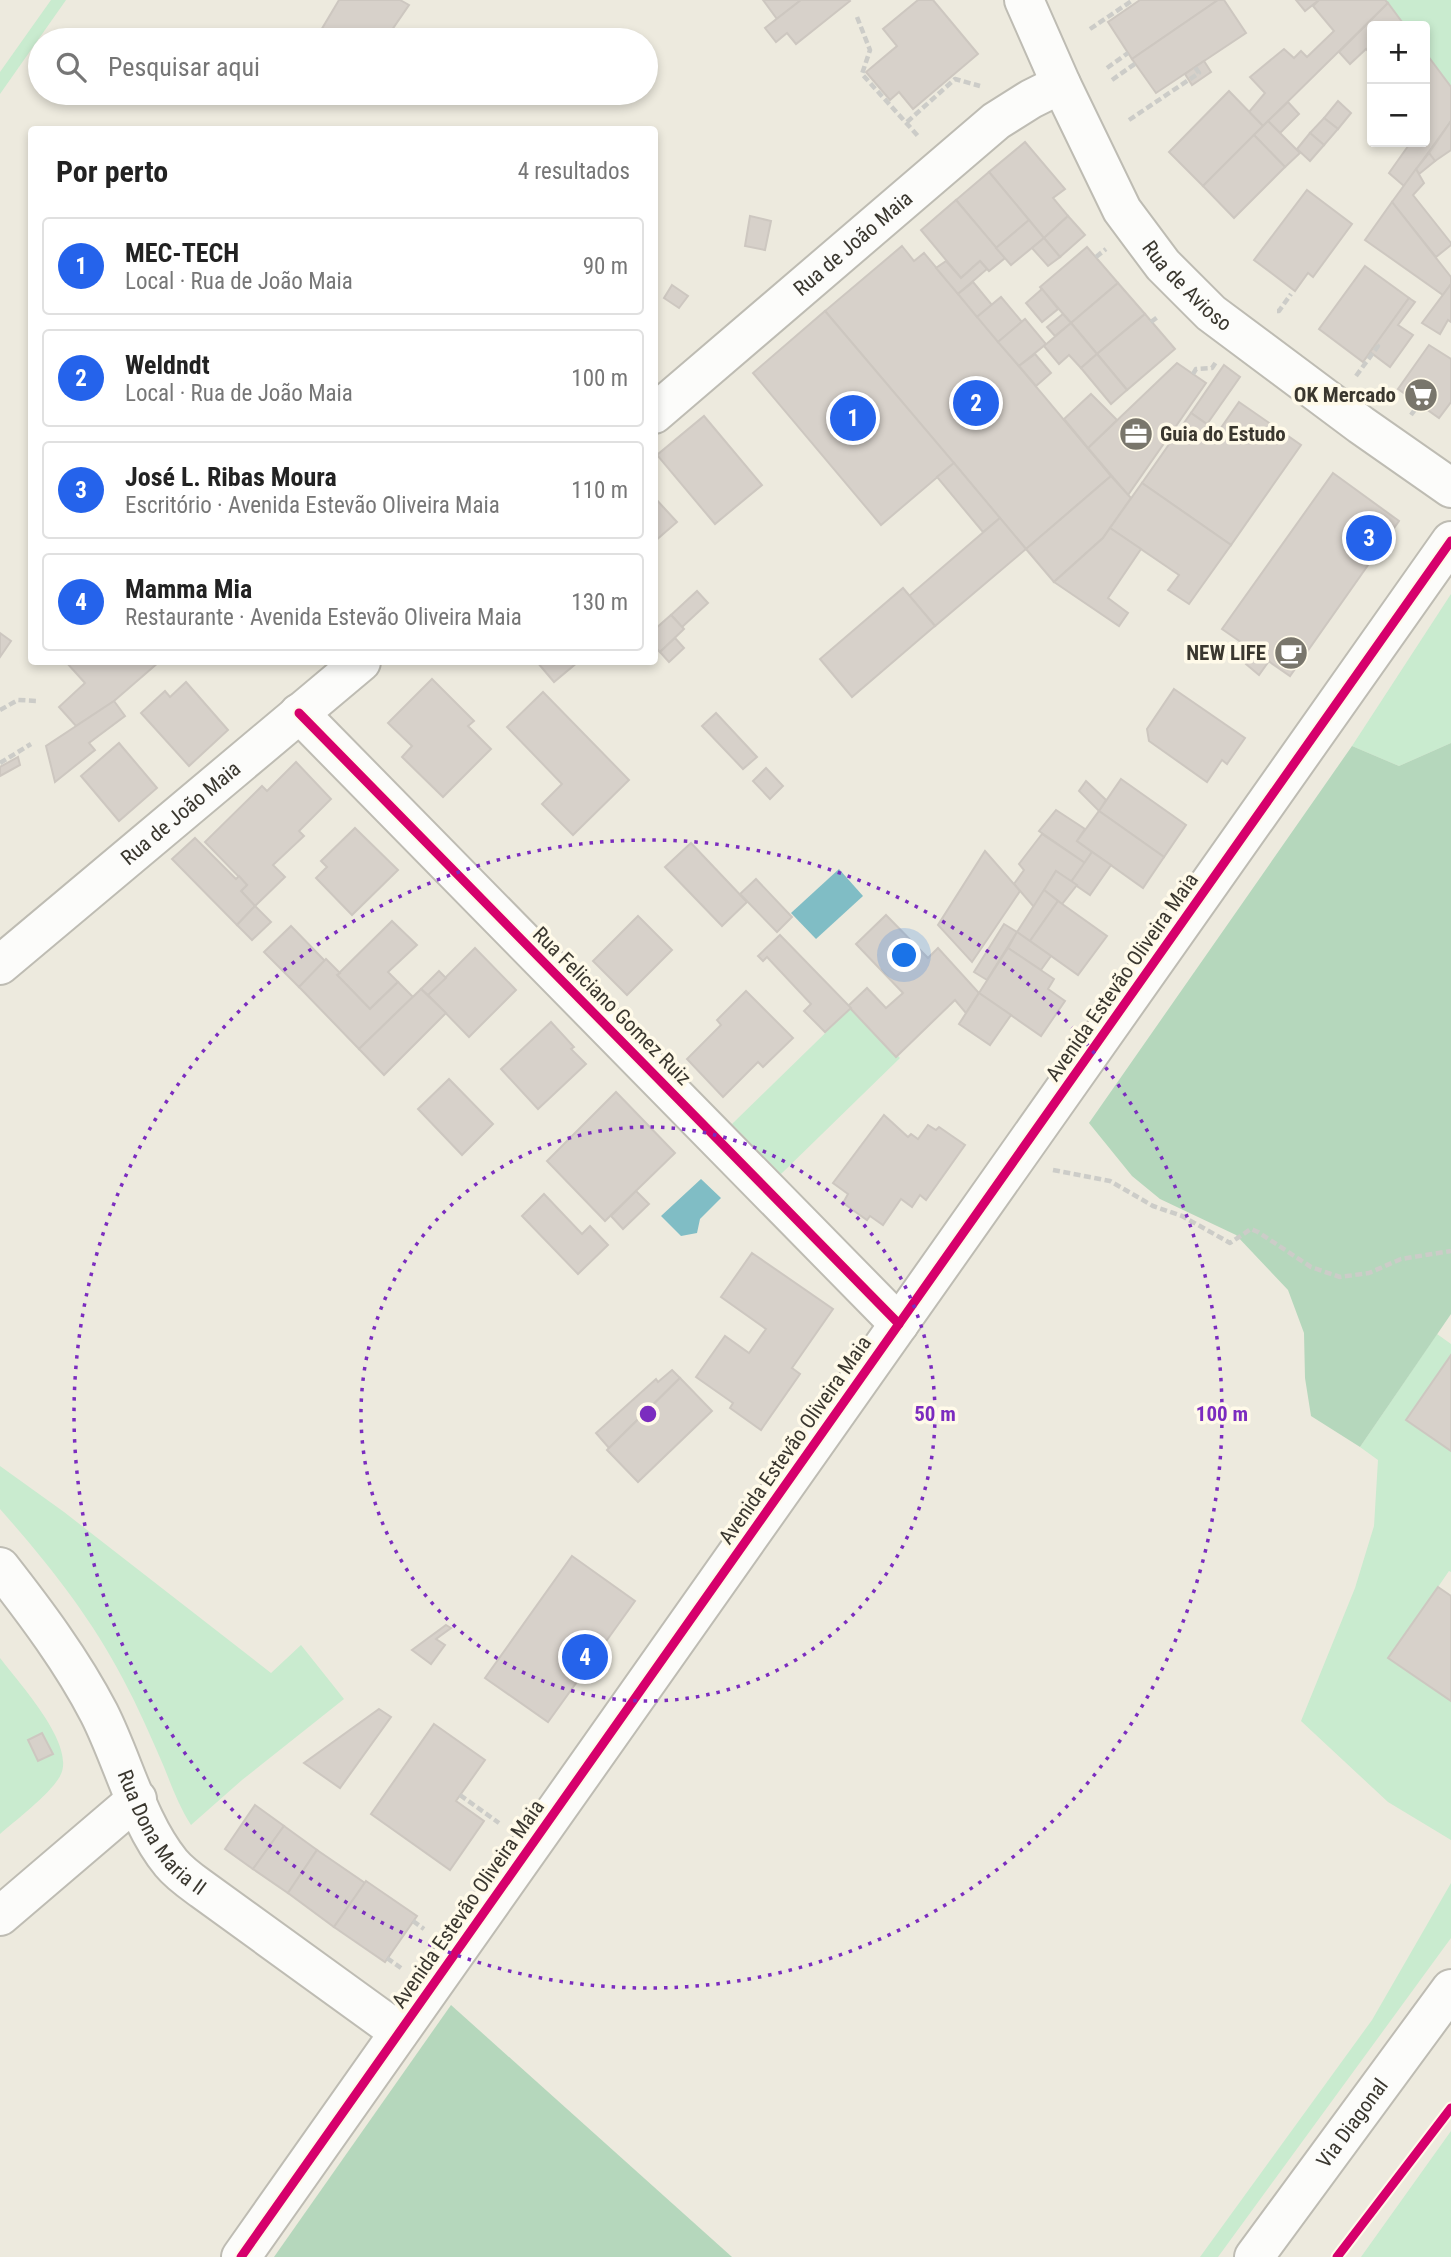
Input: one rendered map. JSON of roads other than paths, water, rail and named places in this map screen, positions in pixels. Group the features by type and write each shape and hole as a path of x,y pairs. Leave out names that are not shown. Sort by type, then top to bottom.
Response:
{"street":[{"name":"Rua de Avioso","path":"1024,0 1122,210 1163,265 1211,313 1361,425 1451,488"},
{"name":"Rua de João Maia","path":"658,411 996,121 1061,84"},
{"name":"Avenida Estevão Oliveira Maia","path":"241,2257 1451,541"},
{"name":"Rua de João Maia","path":"0,965 356,665"},
{"name":"Rua Feliciano Gomez Ruiz","path":"299,713 899,1324"},
{"name":"Rua Dona Maria II","path":"0,1567 39,1616 80,1679 100,1715 152,1835 173,1866 399,2032"},
{"path":"0,1916 137,1799"},
{"name":"Via Diagonal","path":"1254,2257 1451,1989"}],"water":[{"path":"839,869 863,896 816,939 791,913"},
{"path":"701,1179 721,1198 700,1219 697,1233 681,1236 661,1216"}],"place":[{"name":"OK Mercado","path":"1421,395"},
{"name":"Weldndt","path":"976,403"},
{"name":"MEC-TECH","path":"853,418"},
{"name":"Guia do Estudo","path":"1136,434"},
{"name":"José L. Ribas Moura","path":"1369,538"},
{"name":"NEW LIFE","path":"1291,653"},
{"name":"Mamma Mia","path":"585,1657"}]}
